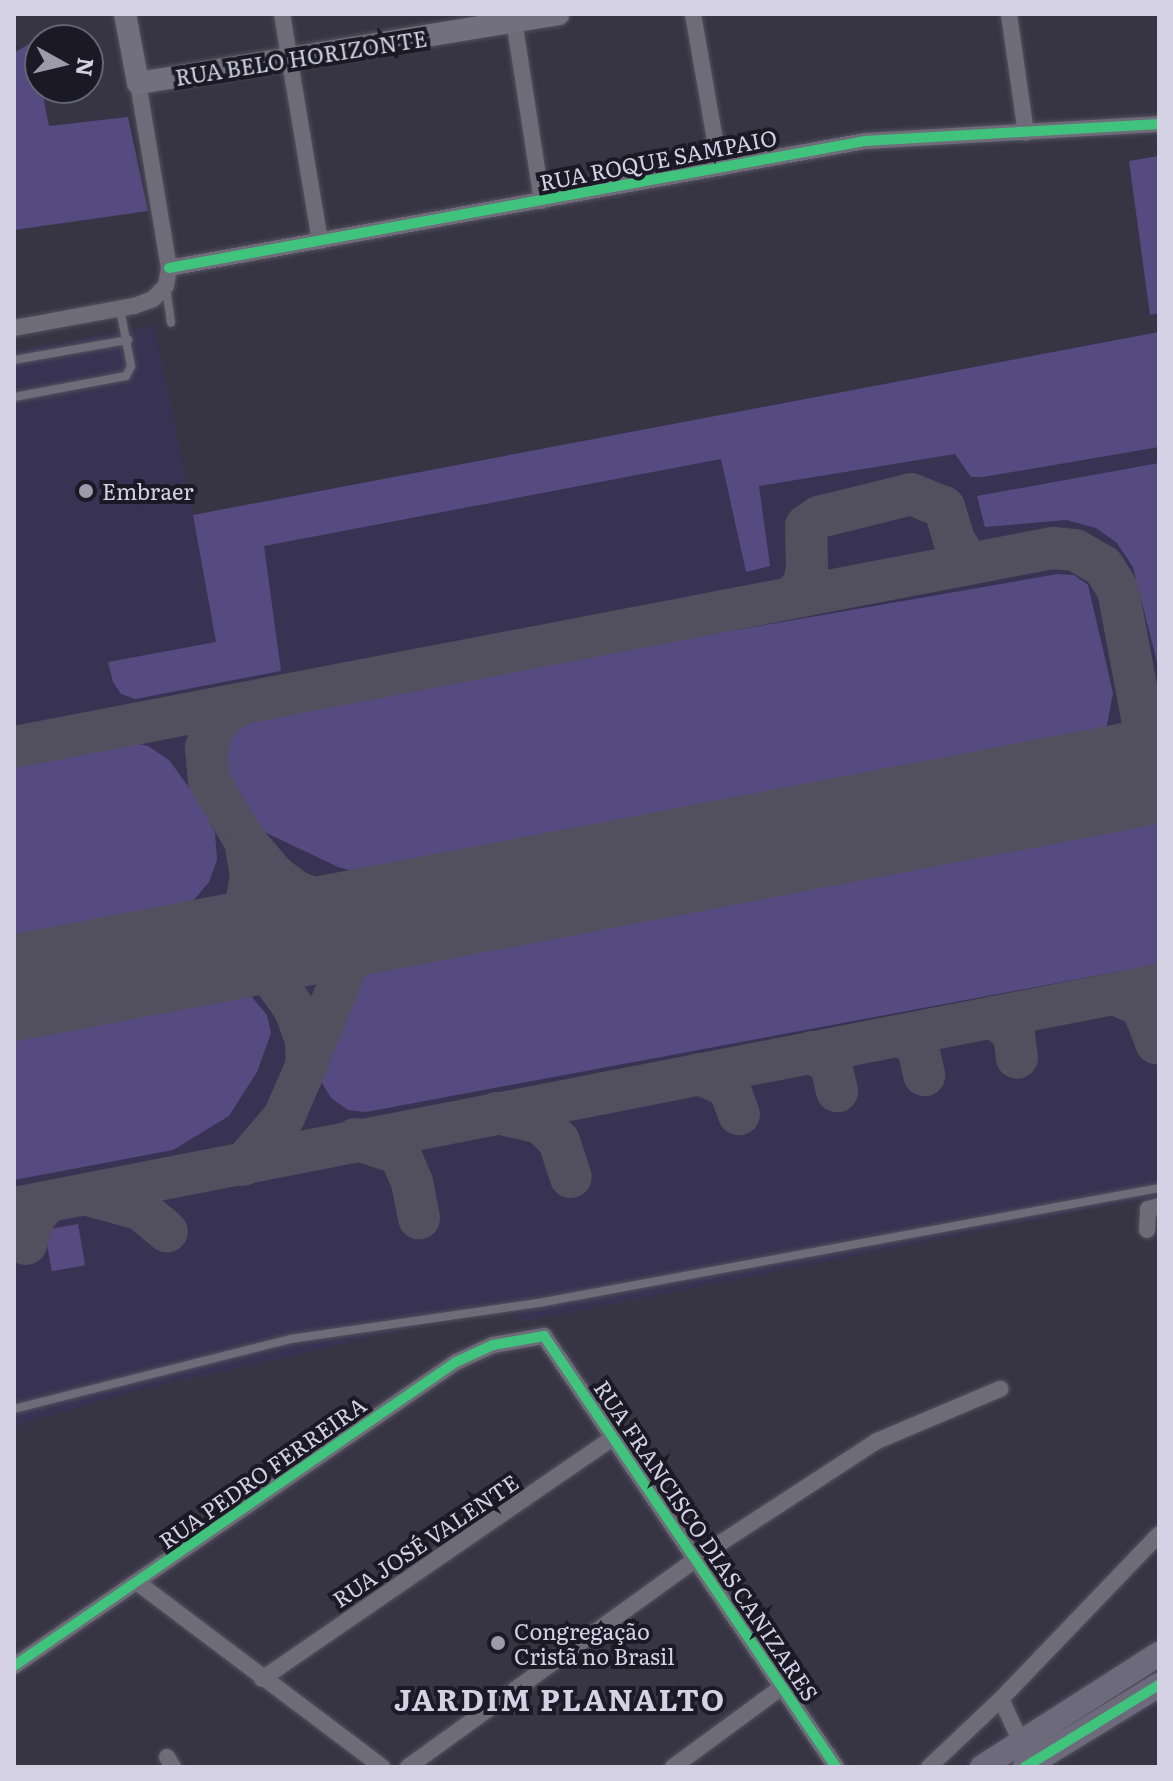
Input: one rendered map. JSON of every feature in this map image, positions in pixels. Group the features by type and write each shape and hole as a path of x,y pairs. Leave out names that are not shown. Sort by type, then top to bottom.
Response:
{"main road":[{"path":"985,1767 1159,1656"},
{"path":"1025,1767 1159,1685"}],"street":[{"path":"14,328 153,299 166,286 169,268 125,14"},
{"path":"282,14 320,241"},
{"name":"RUA BELO HORIZONTE","path":"138,83 514,18 558,14"},
{"path":"693,14 720,168"},
{"path":"1009,14 1026,133"},
{"path":"514,18 542,201"},
{"name":"RUA ROQUE SAMPAIO","path":"169,268 865,141 1159,124"},
{"path":"1147,1230 1148,1209 1159,1206"},
{"name":"RUA FRANCISCO DIAS CANIZARES","path":"544,1336 836,1767"},
{"name":"RUA PEDRO FERREIRA","path":"14,1666 456,1362 493,1345 544,1336"},
{"path":"408,1767 696,1559 877,1441 1000,1389"},
{"name":"RUA JOSÉ VALENTE","path":"262,1679 614,1437"},
{"path":"929,1767 1001,1699 1159,1534"},
{"path":"138,1583 382,1767"},
{"path":"673,1767 782,1687"},
{"path":"1001,1699 1021,1742"}],"lane":[{"path":"166,286 171,323"},
{"path":"14,397 126,376 131,366 120,308"},
{"path":"14,360 128,340"},
{"path":"14,1409 291,1339 554,1300 1159,1188"},
{"path":"985,1767 1159,1656"},
{"path":"1014,1767 1159,1675"}],"shaded area":[{"path":"24,47 24,104 45,104 49,126 128,117 148,211 14,230 14,53"},
{"path":"1159,156 1159,313 1150,315 1129,161"},
{"path":"154,325 194,515 1159,332 1159,1196 521,1322 511,1309 466,1316 132,1392 14,1426 14,351"},
{"path":"1159,332 1159,447 983,477 971,477 955,454 759,486 770,566 746,572 721,459 264,546 281,671 135,699 121,694 113,682 108,662 216,642 193,515"},
{"path":"1159,463 1159,670 1133,567 1117,543 1096,528 1067,520 985,527 977,496"},
{"path":"1058,574 1074,575 1088,585 1113,693 1107,725 1095,738 372,876 338,867 256,828 234,804 217,770 216,746 226,727 242,716"},
{"path":"128,741 148,746 169,760 201,804 215,833 217,860 209,882 182,914 14,946 14,760"},
{"path":"1159,799 1159,964 366,1112 348,1110 331,1098 319,1078 319,1054 346,980 357,964 379,951"},
{"path":"201,980 226,982 251,996 267,1015 271,1033 257,1072 229,1116 173,1150 14,1180 14,1016"},
{"path":"78,1224 85,1265 52,1271 45,1230"}],"taxiway":[{"path":"791,598 804,584 807,569 806,526 819,517 911,494 944,507 954,540 969,564"},
{"path":"14,747 1052,548 1075,550 1103,566 1118,590 1146,739 1159,755"},
{"path":"238,706 215,723 206,748 209,780 245,841 251,874 246,905 214,945 152,961 204,955 241,961 275,981 295,1010 306,1041 307,1064 284,1117 243,1165"},
{"path":"1122,777 1141,758 1146,739"},
{"path":"245,841 275,876 297,892 364,915 401,914 352,952 307,1063"},
{"path":"14,1208 1159,985"},
{"path":"1114,994 1142,1006 1156,1043"},
{"path":"994,1017 1014,1034 1017,1058"},
{"path":"903,1035 918,1048 924,1075"},
{"path":"812,1052 831,1065 837,1091"},
{"path":"699,1074 729,1087 739,1114"},
{"path":"497,1113 541,1123 559,1141 571,1177"},
{"path":"355,1139 400,1154 412,1182 419,1218"},
{"path":"91,1196 140,1209 167,1232"},
{"path":"26,1244 34,1217 47,1202"}],"runway":[{"path":"14,988 1159,770"}],"cycle path":[{"path":"169,268 865,141 1159,124"},
{"path":"14,1666 456,1362 493,1345 544,1336 836,1767"},
{"path":"1025,1767 1159,1685"}],"place":[{"name":"Embraer","path":"86,491"},
{"name":"Congregação Cristã no Brasil","path":"498,1643"}],"district":[{"name":"JARDIM PLANALTO","path":"560,1698"}]}
